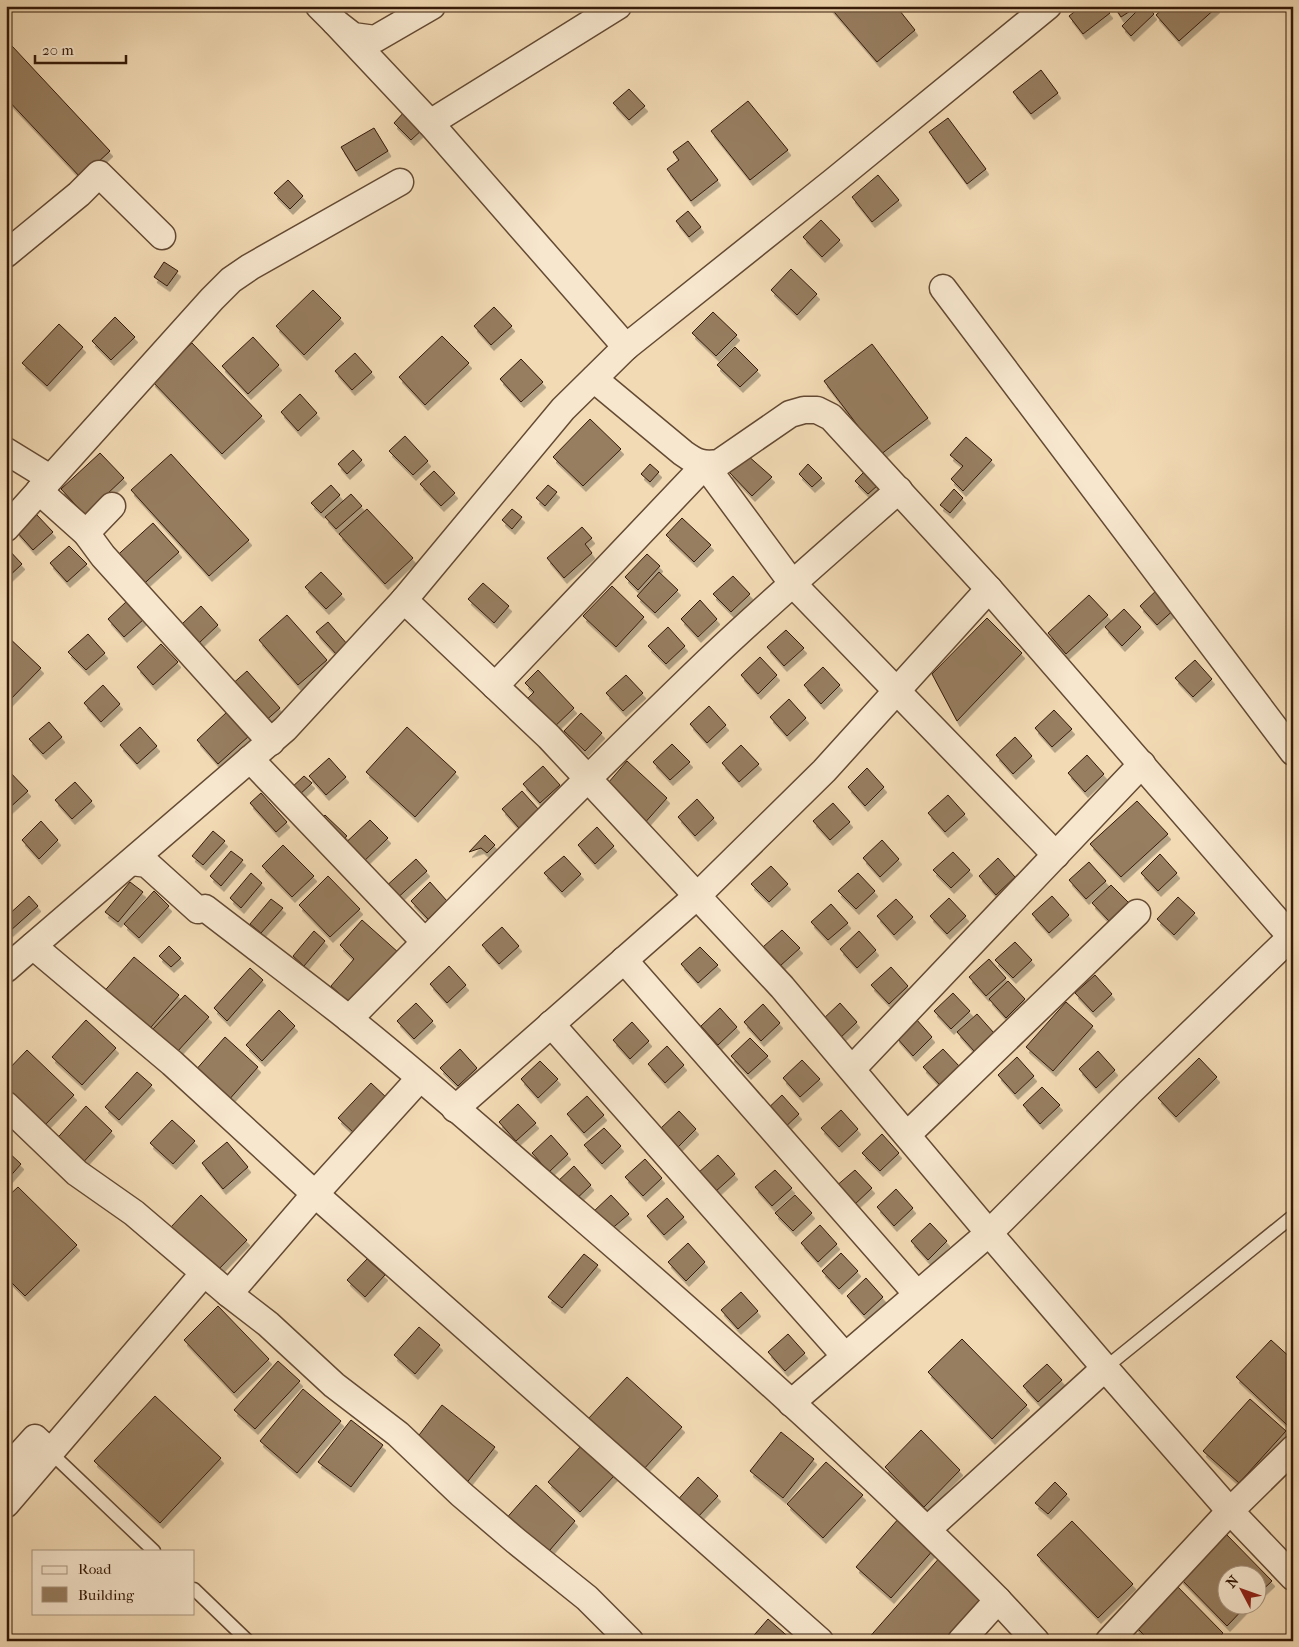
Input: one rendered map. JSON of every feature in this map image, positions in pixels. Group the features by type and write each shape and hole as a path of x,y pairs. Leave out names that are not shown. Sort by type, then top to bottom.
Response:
{"street":[{"path":"327,14 352,36 375,39 432,6"},
{"path":"430,123 618,6"},
{"path":"6,969 285,730 404,600 563,409 626,347 834,181 1048,6"},
{"path":"327,14 430,123 626,347"},
{"path":"6,254 79,194 99,174 162,236"},
{"path":"6,528 231,280 250,267 400,182"},
{"path":"943,288 1293,752"},
{"path":"594,378 683,453 694,461 705,464 719,463 790,414 804,410 817,410 831,418 990,589 1292,938 1130,1092 989,1233 791,1403"},
{"path":"6,451 45,485 110,564 271,742"},
{"path":"705,464 792,584 1056,855"},
{"path":"495,686 705,464"},
{"path":"349,1019 587,778 709,660 899,490"},
{"path":"86,533 112,506"},
{"path":"455,1109 697,896 824,771 990,589"},
{"path":"404,600 549,737 782,986 1105,1368 1230,1511 1293,1577"},
{"path":"250,760 425,942"},
{"path":"852,1069 1142,764"},
{"path":"132,862 147,864 198,910 205,908 349,1019 420,1078 639,1267 791,1403 928,1529 1036,1641"},
{"path":"907,1135 1137,913"},
{"path":"33,946 172,1063 315,1194 820,1641"},
{"path":"624,960 917,1294"},
{"path":"551,1024 845,1356"},
{"path":"229,1294 315,1194 420,1078"},
{"path":"6,1105 77,1172 134,1213 229,1294 268,1324 334,1385 398,1434 474,1506 587,1598 630,1641"},
{"path":"6,1504 204,1273"},
{"path":"928,1529 1105,1368"},
{"path":"6,1470 35,1438 50,1452"},
{"path":"1109,1641 1230,1511 1293,1449"},
{"path":"961,1641 998,1600"}],"lane":[{"path":"1105,1368 1293,1216"},
{"path":"50,1452 153,1550"},
{"path":"195,1590 248,1641"}],"building":[{"path":"829,6 896,6 915,30 877,62"},
{"path":"1082,6 1104,6 1110,13 1083,34 1069,16"},
{"path":"1114,6 1138,6 1121,17"},
{"path":"1142,6 1147,6 1154,14 1131,36 1122,26"},
{"path":"1166,6 1217,7 1179,41 1156,15"},
{"path":"12,46 110,151 81,178 6,98 6,51"},
{"path":"1041,70 1058,93 1031,114 1013,92"},
{"path":"629,89 645,106 629,120 613,103"},
{"path":"748,101 788,150 750,180 711,131"},
{"path":"406,110 424,128 411,140 394,123"},
{"path":"948,118 986,169 967,184 929,132"},
{"path":"374,128 388,151 356,171 341,147"},
{"path":"688,141 718,180 691,201 667,169 679,160 673,152"},
{"path":"878,175 899,200 872,222 852,197"},
{"path":"288,180 303,196 290,209 274,193"},
{"path":"688,211 701,227 689,237 676,221"},
{"path":"821,220 840,240 822,257 803,237"},
{"path":"164,262 178,271 167,286 154,277"},
{"path":"791,269 817,294 797,315 771,290"},
{"path":"313,290 341,318 304,355 276,326"},
{"path":"494,307 512,326 491,345 474,326"},
{"path":"713,312 737,335 716,356 692,333"},
{"path":"115,317 135,337 111,360 92,341"},
{"path":"59,324 83,347 47,386 22,363"},
{"path":"442,336 469,363 425,405 399,377"},
{"path":"253,337 279,365 248,394 222,366"},
{"path":"192,343 262,416 222,454 152,381"},
{"path":"872,344 928,418 880,455 824,381"},
{"path":"735,347 758,370 740,387 717,365"},
{"path":"355,353 372,372 352,390 335,371"},
{"path":"521,359 543,382 521,402 500,379"},
{"path":"300,394 317,413 298,431 281,412"},
{"path":"590,419 621,449 583,486 553,457"},
{"path":"405,436 428,461 413,475 389,451"},
{"path":"966,437 992,460 963,491 951,479 963,466 950,455"},
{"path":"353,450 362,460 347,474 338,464"},
{"path":"100,453 124,478 85,515 61,489"},
{"path":"171,454 249,540 209,576 131,490"},
{"path":"747,455 772,477 752,496 729,472"},
{"path":"650,464 659,472 650,482 641,474"},
{"path":"808,464 822,478 812,487 799,474"},
{"path":"434,471 455,493 441,506 420,484"},
{"path":"864,472 878,485 868,494 855,481"},
{"path":"331,485 340,495 321,513 311,503"},
{"path":"548,485 557,492 545,506 536,498"},
{"path":"954,489 963,498 950,513 940,505"},
{"path":"351,494 362,506 336,529 325,517"},
{"path":"367,509 413,558 385,584 339,534"},
{"path":"512,509 522,517 512,529 502,520"},
{"path":"36,514 53,532 33,550 16,531"},
{"path":"682,518 711,545 694,562 666,535"},
{"path":"153,523 179,552 137,590 111,561"},
{"path":"582,527 592,538 585,544 592,553 564,578 547,558"},
{"path":"69,546 87,564 67,582 50,563"},
{"path":"6,547 22,564 6,579"},
{"path":"647,554 660,566 638,590 625,577"},
{"path":"321,572 342,594 326,609 305,587"},
{"path":"659,572 678,590 655,613 637,596"},
{"path":"733,576 750,594 731,612 713,594"},
{"path":"483,583 509,606 494,623 468,599"},
{"path":"612,586 644,617 616,647 583,616"},
{"path":"1159,588 1177,607 1157,625 1140,606"},
{"path":"1089,595 1108,615 1066,654 1048,633"},
{"path":"700,600 717,619 698,637 681,619"},
{"path":"127,601 144,619 124,637 108,619"},
{"path":"201,606 218,625 199,643 182,624"},
{"path":"1124,609 1141,627 1122,646 1105,627"},
{"path":"287,615 327,660 298,685 259,640"},
{"path":"987,618 1022,653 957,721 932,674"},
{"path":"328,622 348,645 337,655 316,632"},
{"path":"668,627 685,646 666,664 648,646"},
{"path":"786,630 804,648 784,666 767,647"},
{"path":"88,634 105,653 86,670 68,652"},
{"path":"6,635 41,668 6,704"},
{"path":"161,644 178,662 153,685 137,667"},
{"path":"760,657 777,675 758,694 741,675"},
{"path":"1195,660 1212,679 1193,697 1175,678"},
{"path":"823,667 840,685 821,704 804,685"},
{"path":"538,670 574,708 550,731 523,703 534,692 525,683"},
{"path":"247,671 280,708 263,723 230,686"},
{"path":"626,675 643,693 623,711 606,693"},
{"path":"103,685 120,704 101,722 84,703"},
{"path":"789,699 806,718 787,736 770,717"},
{"path":"709,706 726,725 707,743 690,724"},
{"path":"1054,710 1072,729 1052,747 1035,728"},
{"path":"227,712 249,736 218,764 197,740"},
{"path":"581,713 602,733 585,751 564,731"},
{"path":"49,722 62,737 43,754 29,739"},
{"path":"140,727 157,746 137,764 120,745"},
{"path":"407,727 456,772 415,817 366,772"},
{"path":"1015,737 1032,756 1013,774 996,755"},
{"path":"672,744 690,762 670,780 653,762"},
{"path":"741,745 759,764 739,782 722,763"},
{"path":"1087,755 1104,774 1085,792 1068,773"},
{"path":"329,758 346,777 326,795 309,776"},
{"path":"627,761 667,798 642,826 602,790"},
{"path":"543,766 560,785 540,803 523,784"},
{"path":"6,768 28,791 6,811"},
{"path":"867,768 884,787 865,806 848,787"},
{"path":"304,776 312,783 297,797 290,789"},
{"path":"75,782 92,801 72,819 55,800"},
{"path":"522,791 539,810 519,828 502,809"},
{"path":"261,793 287,822 276,832 250,803"},
{"path":"948,795 965,814 945,832 928,813"},
{"path":"697,799 714,818 695,836 678,817"},
{"path":"1137,801 1168,834 1121,877 1090,844"},
{"path":"833,803 850,822 830,840 813,821"},
{"path":"325,815 347,836 338,844 317,823"},
{"path":"370,820 388,838 358,867 340,848"},
{"path":"41,821 58,840 39,859 22,840"},
{"path":"597,827 614,846 595,864 578,845"},
{"path":"213,831 225,841 203,865 192,856"},
{"path":"485,835 495,845 487,853 481,848 469,852"},
{"path":"882,840 899,859 880,877 863,858"},
{"path":"283,845 314,876 292,897 262,866"},
{"path":"231,851 243,860 221,886 210,876"},
{"path":"953,852 970,870 951,888 933,870"},
{"path":"1160,854 1177,873 1158,891 1141,873"},
{"path":"564,856 581,874 562,892 544,873"},
{"path":"998,858 1015,877 996,895 979,876"},
{"path":"416,859 427,871 394,901 383,889"},
{"path":"1089,862 1106,881 1086,899 1069,880"},
{"path":"771,866 788,884 769,902 751,884"},
{"path":"251,873 262,883 241,908 230,898"},
{"path":"858,873 875,891 856,909 838,891"},
{"path":"328,876 360,909 330,937 299,905"},
{"path":"130,882 143,892 118,922 105,912"},
{"path":"430,882 447,901 428,919 411,901"},
{"path":"1111,885 1129,903 1109,921 1092,903"},
{"path":"154,891 169,906 139,938 124,924"},
{"path":"29,896 38,906 10,931 6,927 6,917"},
{"path":"1052,896 1069,915 1049,933 1032,914"},
{"path":"1178,897 1195,913 1174,935 1157,919"},
{"path":"949,898 966,916 947,934 930,916"},
{"path":"271,899 283,908 261,933 250,924"},
{"path":"896,899 913,917 894,935 877,916"},
{"path":"831,904 848,923 828,940 811,922"},
{"path":"362,920 399,953 352,1005 331,986 354,959 340,945"},
{"path":"502,927 519,946 499,964 482,945"},
{"path":"782,930 800,948 780,966 763,947"},
{"path":"314,931 325,941 304,966 293,956"},
{"path":"859,931 876,950 857,968 840,949"},
{"path":"1015,942 1032,960 1013,978 995,960"},
{"path":"169,946 181,958 171,967 159,956"},
{"path":"700,947 718,965 698,983 681,964"},
{"path":"134,957 179,995 145,1034 101,995"},
{"path":"989,959 1006,978 986,996 969,977"},
{"path":"449,966 466,985 447,1003 430,984"},
{"path":"891,967 908,986 889,1004 871,985"},
{"path":"250,968 263,980 227,1021 214,1008"},
{"path":"1095,975 1112,994 1093,1012 1075,993"},
{"path":"1008,981 1025,999 1006,1018 989,999"},
{"path":"953,993 970,1011 951,1029 934,1011"},
{"path":"185,995 209,1017 177,1052 153,1029"},
{"path":"1066,1002 1093,1026 1053,1071 1026,1047"},
{"path":"416,1003 433,1021 414,1039 397,1021"},
{"path":"840,1003 857,1022 838,1040 821,1021"},
{"path":"763,1004 780,1023 761,1041 744,1022"},
{"path":"720,1008 737,1027 718,1045 701,1026"},
{"path":"279,1010 295,1026 262,1061 246,1045"},
{"path":"977,1014 994,1033 974,1051 957,1032"},
{"path":"916,1019 932,1037 913,1056 896,1037"},
{"path":"86,1020 116,1048 82,1085 52,1057"},
{"path":"632,1022 649,1041 630,1059 613,1040"},
{"path":"225,1037 258,1067 227,1102 194,1072"},
{"path":"750,1038 768,1056 748,1074 731,1056"},
{"path":"667,1046 684,1065 665,1083 648,1064"},
{"path":"460,1049 477,1068 458,1086 440,1068"},
{"path":"943,1049 960,1067 940,1085 923,1067"},
{"path":"27,1050 74,1095 43,1127 6,1091 6,1072"},
{"path":"1098,1051 1115,1070 1096,1088 1079,1069"},
{"path":"1017,1057 1034,1076 1015,1094 998,1075"},
{"path":"1199,1058 1217,1077 1176,1117 1158,1098"},
{"path":"802,1060 820,1079 800,1097 783,1078"},
{"path":"540,1061 558,1079 538,1098 521,1079"},
{"path":"137,1072 152,1085 119,1120 105,1107"},
{"path":"371,1083 388,1099 355,1134 338,1118"},
{"path":"1042,1087 1060,1105 1040,1124 1023,1105"},
{"path":"782,1095 799,1114 780,1132 763,1113"},
{"path":"587,1096 604,1115 584,1133 567,1114"},
{"path":"518,1104 536,1123 516,1141 499,1122"},
{"path":"86,1106 112,1131 78,1168 52,1144"},
{"path":"841,1110 858,1129 839,1147 821,1128"},
{"path":"679,1111 696,1129 677,1148 660,1129"},
{"path":"172,1120 195,1141 173,1164 150,1143"},
{"path":"604,1128 621,1146 602,1164 584,1145"},
{"path":"882,1134 899,1153 880,1171 862,1153"},
{"path":"551,1135 568,1154 549,1172 532,1153"},
{"path":"227,1142 248,1167 223,1189 202,1163"},
{"path":"6,1150 21,1164 6,1181"},
{"path":"718,1155 735,1174 715,1192 698,1173"},
{"path":"645,1159 662,1178 643,1196 625,1177"},
{"path":"574,1166 591,1185 572,1203 555,1184"},
{"path":"775,1170 792,1188 772,1206 755,1187"},
{"path":"855,1170 872,1188 853,1206 835,1187"},
{"path":"18,1187 77,1245 25,1296 6,1277 6,1198"},
{"path":"896,1189 913,1208 894,1226 877,1207"},
{"path":"201,1195 247,1240 217,1271 171,1227"},
{"path":"611,1195 629,1214 609,1231 592,1213"},
{"path":"795,1195 812,1213 793,1231 775,1213"},
{"path":"667,1198 684,1217 664,1235 647,1216"},
{"path":"930,1223 947,1241 928,1260 911,1241"},
{"path":"820,1225 837,1244 818,1262 801,1243"},
{"path":"688,1243 705,1262 686,1281 668,1262"},
{"path":"841,1253 858,1271 839,1289 822,1271"},
{"path":"584,1254 598,1265 562,1308 548,1297"},
{"path":"367,1259 385,1275 365,1297 347,1280"},
{"path":"866,1278 883,1297 864,1315 847,1296"},
{"path":"741,1292 758,1311 738,1329 721,1310"},
{"path":"218,1306 269,1359 234,1393 184,1340"},
{"path":"419,1327 440,1345 415,1374 394,1355"},
{"path":"788,1334 805,1353 785,1371 768,1352"},
{"path":"962,1339 1027,1405 992,1439 928,1372"},
{"path":"1271,1340 1293,1360 1293,1419 1287,1425 1236,1377"},
{"path":"278,1361 300,1381 255,1429 234,1410"},
{"path":"1047,1364 1062,1380 1038,1402 1023,1386"},
{"path":"627,1377 682,1427 643,1470 588,1419"},
{"path":"303,1389 341,1421 297,1473 260,1441"},
{"path":"155,1396 221,1458 160,1523 94,1461"},
{"path":"1250,1399 1286,1431 1239,1483 1203,1451"},
{"path":"442,1405 495,1447 465,1485 413,1443"},
{"path":"351,1420 383,1445 351,1487 318,1462"},
{"path":"921,1430 960,1470 924,1507 885,1467"},
{"path":"781,1432 814,1459 783,1498 750,1471"},
{"path":"582,1445 615,1475 580,1512 548,1482"},
{"path":"826,1462 863,1495 823,1538 787,1504"},
{"path":"698,1477 718,1496 694,1521 675,1503"},
{"path":"1055,1482 1067,1494 1048,1514 1035,1503"},
{"path":"536,1485 575,1521 543,1558 503,1522"},
{"path":"900,1517 935,1548 891,1598 856,1567"},
{"path":"1072,1521 1133,1584 1098,1618 1037,1555"},
{"path":"1225,1533 1255,1564 1216,1564 1216,1614 1238,1614 1227,1626 1180,1578"},
{"path":"942,1555 985,1594 943,1641 866,1641"},
{"path":"1266,1575 1272,1581 1266,1587"},
{"path":"1174,1583 1223,1633 1216,1641 1150,1641 1133,1624"},
{"path":"768,1619 793,1641 749,1641"}]}
